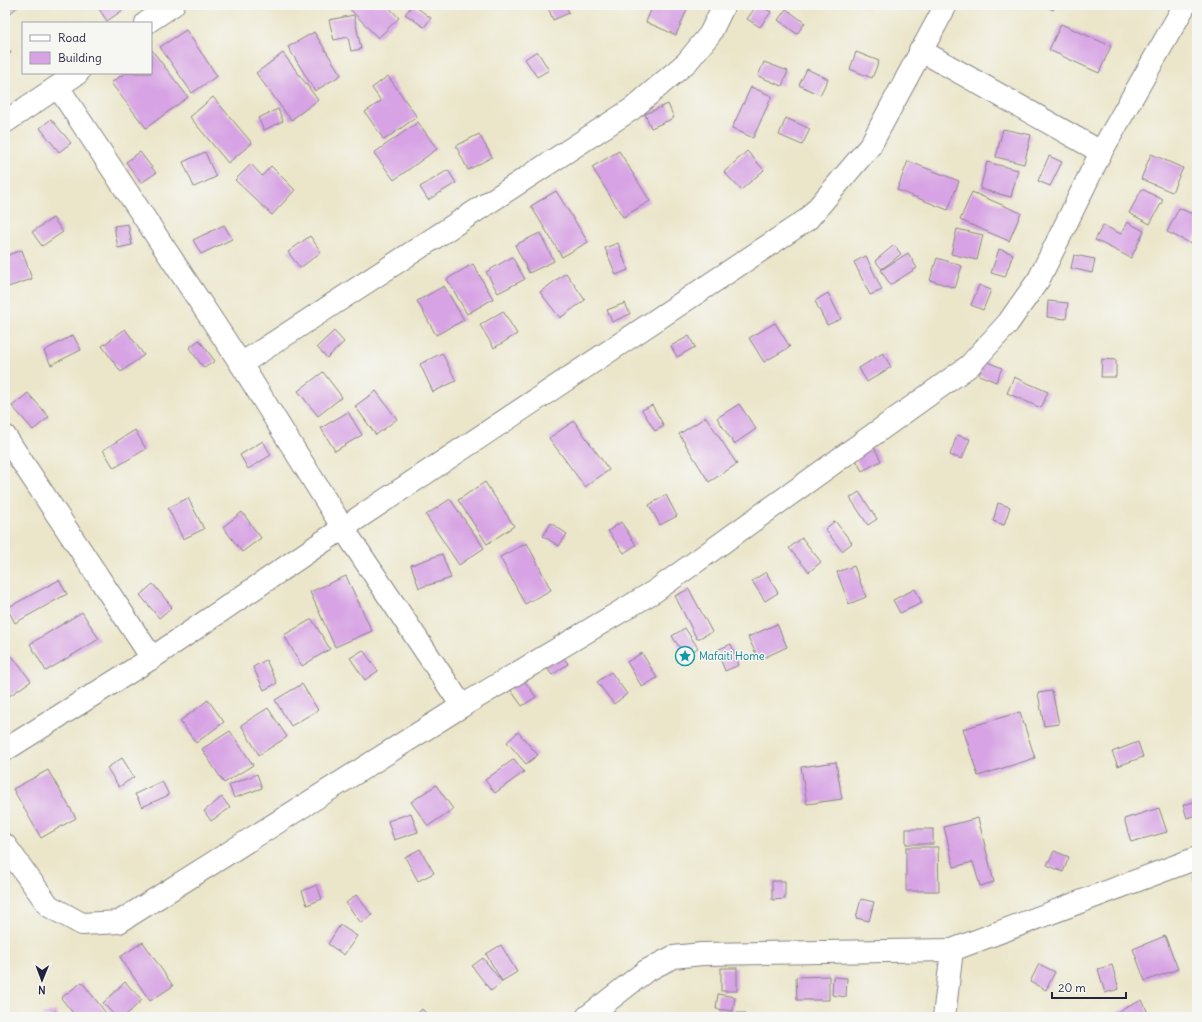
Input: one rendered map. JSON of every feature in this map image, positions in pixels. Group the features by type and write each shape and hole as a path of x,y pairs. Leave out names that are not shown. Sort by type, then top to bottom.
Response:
{"street":[{"path":"148,22 173,5"},
{"path":"241,364 632,109 687,62 710,34 724,5"},
{"path":"5,750 152,658 343,528 808,219 870,146 920,50 946,5"},
{"path":"5,845 49,906 82,924 119,922 462,706 655,590 969,366 1008,324 1039,279 1100,152 1186,5"},
{"path":"920,50 1100,152"},
{"path":"5,122 77,74"},
{"path":"58,87 241,364 343,528 462,706"},
{"path":"5,436 152,658"},
{"path":"587,1017 646,972 673,957 702,954 952,950 1197,858"},
{"path":"944,1017 952,950"}],"building":[{"path":"5,5 20,5 7,16 5,14"},
{"path":"104,5 130,5 107,21 99,9"},
{"path":"346,5 387,5 399,18 378,38"},
{"path":"413,5 431,18 424,27 405,14"},
{"path":"547,5 566,5 569,13 553,20"},
{"path":"653,5 689,5 676,35 646,22"},
{"path":"757,5 760,5 771,12 760,27 747,19"},
{"path":"860,5 870,5 868,8"},
{"path":"1043,5 1056,5 1053,10"},
{"path":"786,9 805,23 797,34 778,20"},
{"path":"354,15 361,49 351,51 348,37 334,40 329,20"},
{"path":"1061,24 1111,46 1099,73 1049,50"},
{"path":"186,30 217,76 192,93 160,47"},
{"path":"314,32 341,75 315,91 288,47"},
{"path":"5,44 11,53 5,57"},
{"path":"152,50 188,97 146,128 111,83 124,74 152,74"},
{"path":"537,51 549,70 537,77 525,59"},
{"path":"856,52 879,61 872,78 850,69"},
{"path":"283,53 318,100 291,120 256,73"},
{"path":"764,62 788,71 782,86 758,76"},
{"path":"807,69 828,79 820,95 799,85"},
{"path":"388,76 417,117 384,140 365,112 381,101 372,88"},
{"path":"751,87 772,96 753,138 732,128"},
{"path":"213,97 252,143 228,163 190,117"},
{"path":"668,104 674,118 651,128 645,114"},
{"path":"278,109 283,121 264,130 258,118"},
{"path":"786,118 810,129 802,145 779,135"},
{"path":"51,119 71,143 59,152 40,128"},
{"path":"418,122 437,149 394,180 374,153"},
{"path":"1003,129 1031,135 1024,164 996,157"},
{"path":"479,134 492,157 468,170 456,146"},
{"path":"619,151 650,201 623,217 592,167"},
{"path":"747,151 764,170 741,190 724,172"},
{"path":"140,152 156,173 141,183 126,162"},
{"path":"205,152 216,177 194,187 183,162"},
{"path":"1151,154 1183,168 1172,192 1141,179"},
{"path":"1049,156 1062,162 1050,186 1038,181"},
{"path":"908,161 959,181 948,210 897,190"},
{"path":"987,162 1018,170 1011,197 980,189"},
{"path":"251,164 262,176 271,166 295,190 272,215 235,180"},
{"path":"448,170 456,183 428,200 420,187"},
{"path":"1142,189 1163,200 1150,224 1129,213"},
{"path":"556,191 588,242 562,257 531,206"},
{"path":"972,192 1021,213 1009,241 960,220"},
{"path":"1179,208 1197,216 1197,234 1192,244 1167,232"},
{"path":"53,218 63,232 42,246 32,232"},
{"path":"1127,222 1144,231 1131,258 1095,240 1103,225 1121,234"},
{"path":"128,224 132,245 118,248 114,226"},
{"path":"224,225 232,239 201,254 193,240"},
{"path":"957,229 983,235 977,260 951,254"},
{"path":"540,233 554,261 529,273 515,245"},
{"path":"310,236 321,252 300,268 288,252"},
{"path":"618,243 628,270 616,275 605,248"},
{"path":"894,245 901,254 882,269 875,261"},
{"path":"999,249 1013,254 1005,277 991,273"},
{"path":"22,250 32,279 5,288 5,256"},
{"path":"908,253 917,268 890,285 881,270"},
{"path":"1074,255 1095,259 1092,273 1071,268"},
{"path":"866,256 882,290 870,295 854,262"},
{"path":"512,257 525,279 498,293 486,272"},
{"path":"937,258 962,266 955,288 930,280"},
{"path":"473,264 493,299 467,314 447,279"},
{"path":"566,273 585,300 560,318 540,292"},
{"path":"979,285 991,290 983,310 971,305"},
{"path":"444,286 464,320 436,335 417,301"},
{"path":"828,293 841,319 827,325 815,301"},
{"path":"1048,301 1068,303 1066,319 1047,317"},
{"path":"625,303 630,314 612,322 607,310"},
{"path":"503,311 517,334 494,348 480,325"},
{"path":"775,323 790,347 764,362 749,338"},
{"path":"125,329 144,355 121,372 102,346"},
{"path":"334,331 344,342 327,358 317,347"},
{"path":"73,335 81,350 51,365 44,351"},
{"path":"689,336 695,347 677,357 671,346"},
{"path":"199,340 215,361 204,368 189,348"},
{"path":"442,353 456,381 433,392 420,364"},
{"path":"883,353 891,367 867,382 859,368"},
{"path":"1102,359 1116,360 1116,377 1101,377"},
{"path":"985,361 1002,368 996,382 979,375"},
{"path":"323,372 342,397 318,416 298,391"},
{"path":"1014,377 1048,392 1041,408 1007,393"},
{"path":"376,391 397,419 376,435 355,406"},
{"path":"28,393 49,417 33,430 12,406"},
{"path":"739,404 756,429 734,444 717,418"},
{"path":"652,405 664,426 655,431 642,410"},
{"path":"348,412 362,435 335,451 321,428"},
{"path":"706,417 737,464 709,482 679,434"},
{"path":"574,421 609,470 585,487 549,438"},
{"path":"135,430 146,449 114,468 103,450"},
{"path":"957,435 970,439 962,459 950,455"},
{"path":"263,441 271,455 248,469 240,455"},
{"path":"874,447 881,461 862,471 854,456"},
{"path":"485,482 514,526 487,544 458,500"},
{"path":"859,492 877,519 868,525 850,498"},
{"path":"666,495 677,516 660,525 649,505"},
{"path":"188,498 204,529 183,539 168,508"},
{"path":"450,499 484,548 459,565 426,515"},
{"path":"998,503 1010,507 1004,525 993,521"},
{"path":"242,512 261,538 242,552 223,527"},
{"path":"835,521 852,543 842,551 825,529"},
{"path":"621,522 636,545 624,553 608,531"},
{"path":"551,523 567,534 559,546 543,536"},
{"path":"802,538 821,562 809,572 789,548"},
{"path":"527,543 551,590 525,604 500,557"},
{"path":"442,554 451,578 419,588 411,565"},
{"path":"854,566 866,597 849,604 837,572"},
{"path":"766,572 778,593 765,601 752,581"},
{"path":"346,576 372,631 335,647 310,592"},
{"path":"59,580 67,594 15,623 7,608"},
{"path":"153,584 172,607 159,618 140,595"},
{"path":"689,589 712,632 697,639 675,596"},
{"path":"915,589 922,603 900,613 893,600"},
{"path":"82,612 99,639 46,671 30,644"},
{"path":"312,619 330,649 302,666 284,635"},
{"path":"777,624 787,647 759,660 748,637"},
{"path":"685,628 698,648 685,656 672,636"},
{"path":"731,644 739,665 725,671 717,650"},
{"path":"5,647 10,657 5,659"},
{"path":"363,650 378,671 365,680 350,658"},
{"path":"561,653 568,664 552,675 544,664"},
{"path":"642,653 657,678 642,687 627,662"},
{"path":"12,656 31,681 5,699 5,662"},
{"path":"266,660 277,683 264,690 253,667"},
{"path":"611,672 627,694 614,704 597,682"},
{"path":"523,679 536,697 522,706 510,689"},
{"path":"302,684 318,710 291,726 275,700"},
{"path":"1052,691 1059,724 1044,726 1038,693"},
{"path":"208,700 224,722 196,743 180,721"},
{"path":"268,708 287,737 259,755 241,725"},
{"path":"1020,712 1035,758 978,776 963,729"},
{"path":"230,731 253,765 224,783 202,749"},
{"path":"518,732 538,755 526,764 507,742"},
{"path":"1138,742 1143,757 1118,766 1112,752"},
{"path":"122,758 134,777 119,787 107,768"},
{"path":"514,759 524,772 495,793 485,780"},
{"path":"836,762 842,799 807,804 801,767"},
{"path":"48,770 76,818 41,838 13,789"},
{"path":"257,774 262,788 234,798 229,785"},
{"path":"162,781 169,795 142,807 135,794"},
{"path":"436,785 453,809 428,826 411,802"},
{"path":"222,797 230,808 211,821 204,811"},
{"path":"1197,801 1197,815 1187,818 1183,805"},
{"path":"1159,808 1167,832 1131,842 1124,819"},
{"path":"411,813 418,832 394,840 388,821"},
{"path":"978,818 994,882 980,886 973,862 954,867 944,827"},
{"path":"906,829 933,829 933,844 906,844"},
{"path":"906,847 938,847 939,891 906,891"},
{"path":"420,849 434,873 418,881 405,857"},
{"path":"1054,851 1069,857 1063,872 1047,865"},
{"path":"1197,874 1197,888 1192,876"},
{"path":"772,881 785,881 785,899 772,900"},
{"path":"317,885 322,899 307,905 302,891"},
{"path":"356,895 372,915 361,923 346,903"},
{"path":"861,899 874,902 869,921 856,918"},
{"path":"340,925 357,936 344,955 328,944"},
{"path":"1165,936 1178,969 1145,981 1133,949"},
{"path":"143,942 173,986 150,1001 120,957"},
{"path":"501,945 517,972 502,981 486,954"},
{"path":"483,958 502,982 491,991 472,966"},
{"path":"1039,964 1055,972 1046,990 1030,982"},
{"path":"1112,965 1119,989 1105,993 1098,969"},
{"path":"721,968 737,968 737,991 721,991"},
{"path":"829,976 829,1000 797,1000 796,977"},
{"path":"833,977 847,978 846,997 832,995"},
{"path":"82,982 109,1017 76,1017 61,998"},
{"path":"125,982 142,1000 124,1017 116,1017 103,1003"},
{"path":"718,994 735,997 733,1011 716,1009"},
{"path":"1142,1000 1149,1015 1145,1017 1107,1017"},
{"path":"422,1009 430,1017 414,1017"},
{"path":"56,1011 58,1017 43,1017 42,1015"},
{"path":"729,1013 745,1013 745,1017 729,1017"}],"place":[{"name":"Mafaiti Home","path":"685,656"}]}
